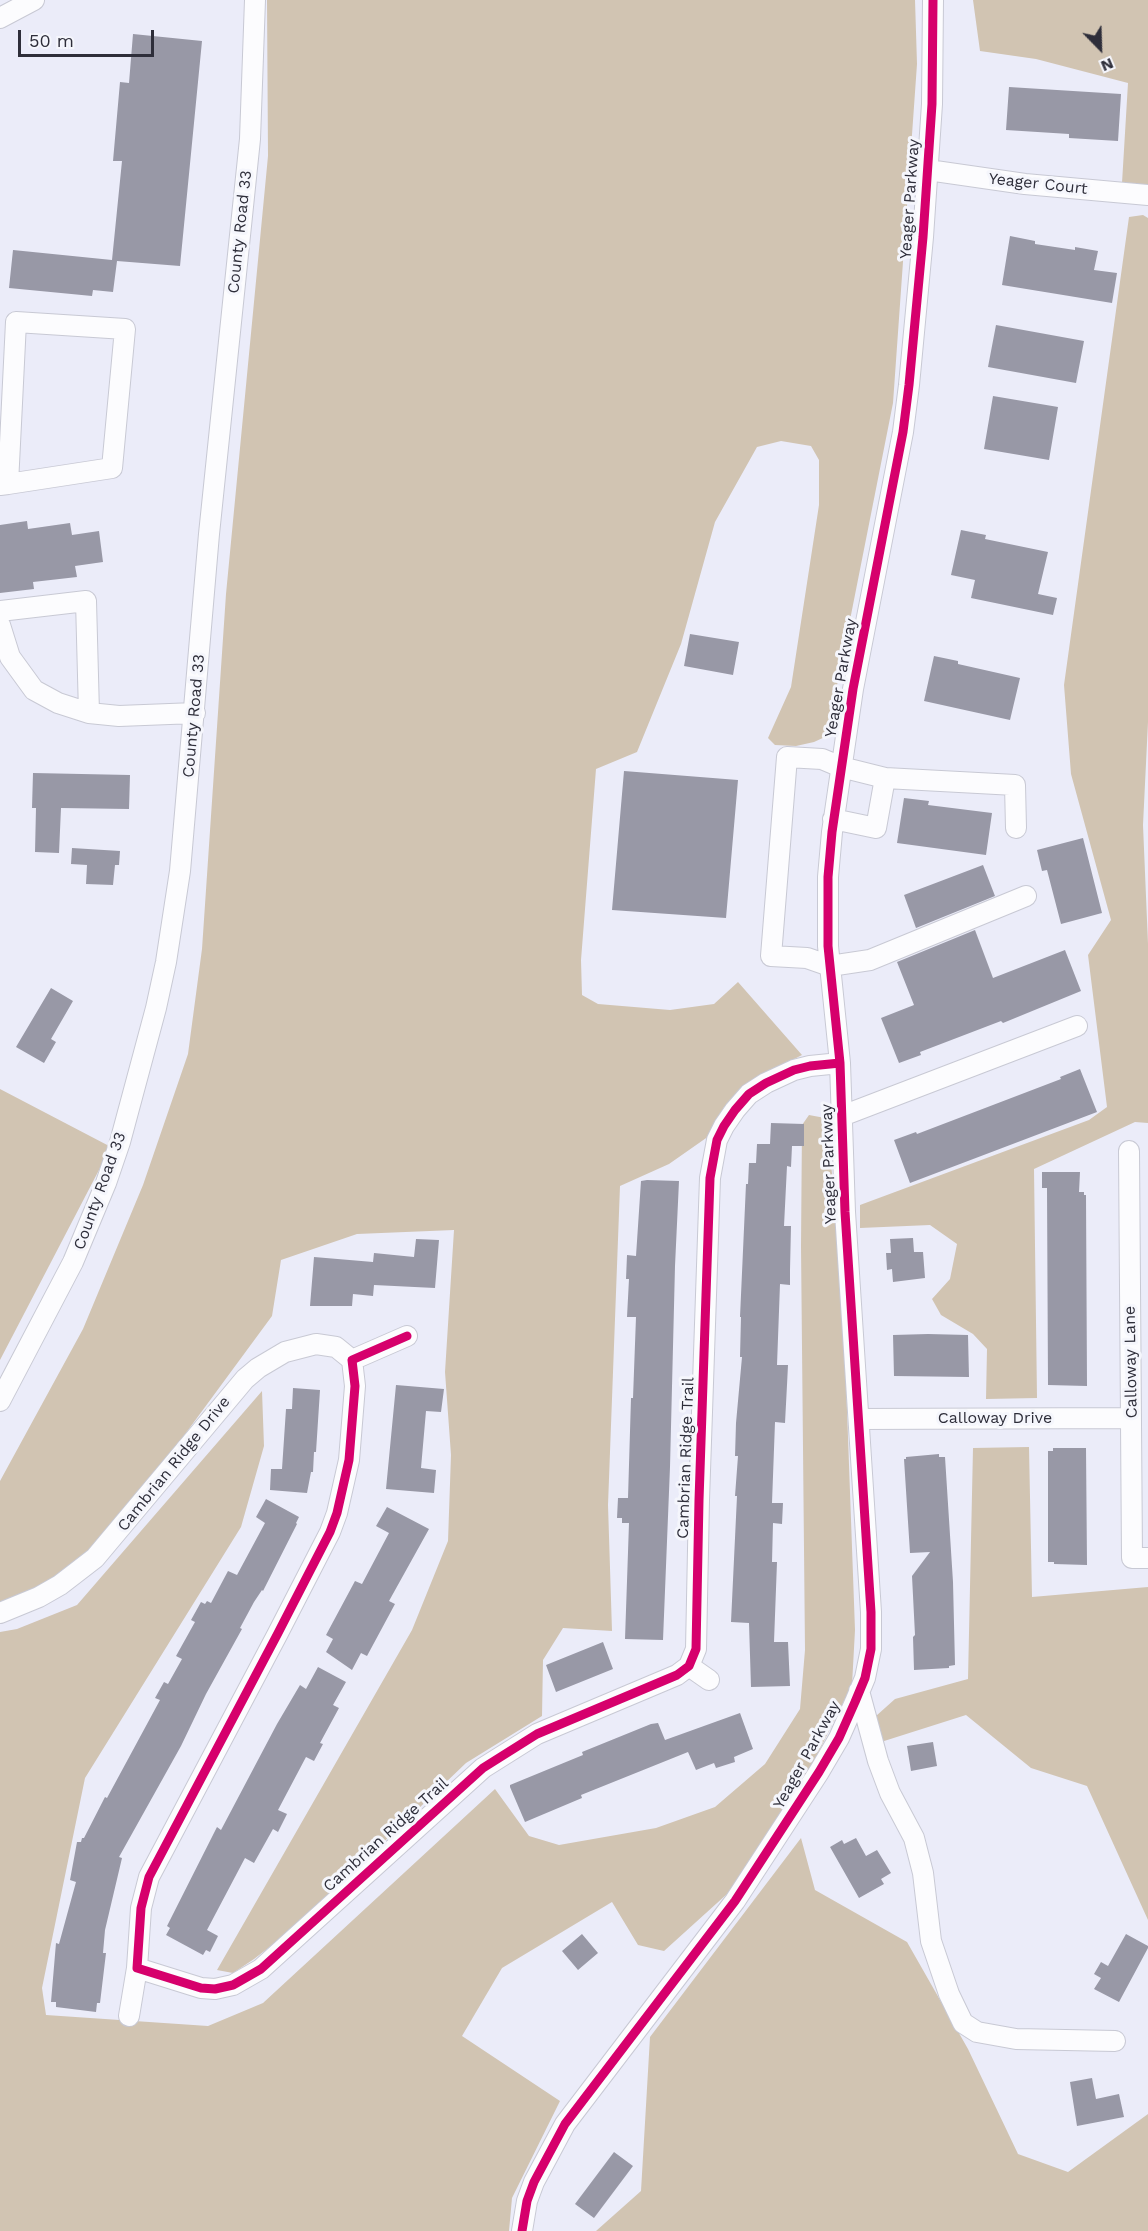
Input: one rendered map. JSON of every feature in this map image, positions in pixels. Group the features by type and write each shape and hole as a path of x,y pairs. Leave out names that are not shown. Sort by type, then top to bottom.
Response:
{"street":[{"path":"0,18 34,0"},
{"name":"County Road 33","path":"0,1401 74,1262 106,1183 120,1142 166,962 180,872 209,534 250,139 255,0"},
{"name":"Yeager Parkway","path":"522,2231 527,2201 534,2182 565,2124 754,1874 819,1773 839,1738 859,1691 871,1648 871,1612 845,1212 840,1063 830,966 828,889 834,819 853,690 903,432 928,170 932,104 933,0"},
{"name":"Yeager Court","path":"928,170 1025,184 1148,195"},
{"path":"16,322 125,329 112,468 4,484 16,322"},
{"path":"0,611 86,600 89,713"},
{"path":"0,625 10,657 34,690 58,703 89,713 119,716 195,713"},
{"path":"1016,828 1015,785 885,778 841,768 822,759 787,757 771,956 807,958 830,966 870,960 1026,896"},
{"path":"834,819 876,828 885,778"},
{"path":"842,1116 1077,1026"},
{"name":"Cambrian Ridge Trail","path":"137,1968 201,1988 214,1989 233,1985 261,1969 483,1768 537,1734 677,1675 689,1666 696,1649 710,1178 715,1149 724,1126 749,1094 766,1083 795,1070 840,1063"},
{"name":"Calloway Lane","path":"1129,1151 1132,1558 1148,1558"},
{"path":"129,2016 137,1968 141,1908 149,1877 288,1614 338,1513 349,1460 355,1386 352,1360 407,1336"},
{"name":"Cambrian Ridge Drive","path":"0,1613 39,1597 60,1585 95,1558 245,1379 258,1368 285,1352 316,1344 336,1347 352,1360"},
{"name":"Calloway Drive","path":"859,1419 1131,1418"},
{"path":"689,1666 709,1680"},
{"path":"859,1691 878,1761 890,1793 914,1838 923,1873 931,1941 949,1994 963,2023 977,2032 1016,2039 1115,2041"}],"shaded area":[{"path":"267,0 915,0 917,64 893,403 827,736 796,746 775,745 768,738 791,687 819,505 819,460 811,446 781,441 757,447 715,522 681,644 637,752 596,769 581,960 582,995 598,1004 670,1010 714,1004 738,982 802,1055 754,1080 724,1107 709,1136 669,1164 620,1186 608,1505 612,1631 563,1628 543,1660 542,1716 466,1763 294,1928 233,1973 217,1970 412,1630 448,1541 451,1455 445,1372 454,1230 357,1234 281,1260 272,1316 113,1532 51,1580 18,1599 0,1603 0,1481 83,1329 143,1185 188,1054 202,949 226,594 268,156"},
{"path":"973,0 1148,0 1148,185 1122,183 1128,83 1036,59 980,51"},
{"path":"1143,215 1148,218 1148,722 1143,825 1148,944 1148,1123 1135,1122 1034,1169 1037,1398 986,1399 987,1349 973,1334 941,1315 932,1299 950,1279 957,1244 930,1225 860,1228 860,1205 1089,1120 1107,1107 1088,955 1111,920 1071,774 1064,685 1129,217"},
{"path":"0,1089 111,1147 0,1360"},
{"path":"809,1115 825,1118 841,1244 855,1630 852,1685 808,1773 727,1894 664,1951 638,1945 612,1902 502,1968 462,2036 560,2101 512,2198 509,2231 0,2231 0,1632 17,1629 77,1605 262,1391 264,1446 241,1527 85,1778 42,1988 46,2015 208,2026 263,2003 495,1789 529,1836 559,1845 656,1828 715,1807 765,1764 800,1709 805,1650 802,1125"},
{"path":"1029,1447 1032,1597 1148,1587 1148,1920 1087,1786 1031,1768 966,1715 881,1742 876,1716 895,1699 968,1679 973,1448"},
{"path":"801,1838 815,1890 907,1942 968,2049 1018,2154 1068,2172 1148,2114 1148,2231 596,2231 641,2191 650,2037"}],"building":[{"path":"133,34 202,41 180,266 117,261 113,292 93,290 92,296 9,288 13,250 112,260 122,161 113,161 120,82 129,83"},
{"path":"1009,87 1121,94 1118,141 1069,138 1069,134 1006,130"},
{"path":"1010,236 1035,241 1035,244 1098,251 1094,270 1117,273 1112,303 1002,285"},
{"path":"996,325 1084,341 1076,383 988,367"},
{"path":"993,396 1058,407 1049,460 984,449"},
{"path":"27,521 28,529 70,523 72,535 99,531 103,562 75,566 77,577 33,582 34,589 0,593 0,525"},
{"path":"961,530 986,535 985,539 1048,552 1038,594 1057,598 1053,615 971,598 975,580 951,575"},
{"path":"690,634 739,642 733,675 684,666"},
{"path":"934,656 958,661 958,664 1020,678 1010,720 924,701"},
{"path":"624,771 738,780 726,918 612,910"},
{"path":"33,773 130,775 129,809 61,808 59,853 35,852 36,808 32,808"},
{"path":"904,798 929,801 928,805 992,813 986,855 897,843"},
{"path":"1083,838 1102,913 1061,924 1047,870 1042,871 1037,850"},
{"path":"72,848 120,851 119,865 115,865 113,885 86,884 87,865 71,864"},
{"path":"983,865 995,896 916,928 904,895"},
{"path":"975,930 993,978 1065,950 1081,991 1003,1023 1001,1021 920,1052 921,1055 899,1063 881,1018 914,1005 897,962"},
{"path":"51,988 73,1001 51,1039 56,1042 44,1063 16,1047"},
{"path":"1080,1069 1097,1112 910,1183 894,1140 916,1132 917,1134 1061,1079 1060,1077"},
{"path":"771,1123 804,1124 804,1146 792,1146 791,1167 787,1166 784,1226 791,1226 790,1285 780,1284 777,1365 788,1365 785,1423 775,1422 772,1503 783,1503 782,1524 773,1523 772,1562 777,1562 774,1642 788,1642 790,1686 751,1687 749,1623 731,1622 737,1496 735,1496 738,1456 735,1456 736,1423 742,1357 740,1357 740,1317 746,1184 748,1184 749,1163 756,1163 757,1144 770,1144"},
{"path":"1042,1172 1080,1172 1079,1192 1084,1192 1086,1195 1087,1386 1048,1385 1047,1188 1042,1188"},
{"path":"641,1181 679,1181 663,1640 625,1639 629,1523 622,1523 622,1518 617,1518 618,1498 628,1498 631,1398 633,1398 636,1317 627,1317 629,1279 626,1279 627,1255 636,1256"},
{"path":"913,1238 914,1252 923,1252 925,1278 893,1282 892,1269 887,1270 886,1253 891,1253 890,1239"},
{"path":"416,1239 439,1240 435,1288 374,1285 373,1296 353,1294 352,1306 310,1306 314,1257 373,1262 374,1253 414,1257"},
{"path":"893,1335 968,1335 969,1377 894,1376"},
{"path":"396,1385 444,1389 441,1412 426,1411 421,1468 436,1470 434,1493 386,1489"},
{"path":"293,1388 320,1390 316,1452 314,1452 313,1472 311,1472 307,1493 270,1490 271,1469 282,1469 286,1409 292,1409"},
{"path":"1053,1448 1086,1448 1087,1565 1048,1562 1048,1451 1053,1451"},
{"path":"939,1454 939,1457 945,1457 953,1582 955,1665 949,1668 914,1670 912,1576 930,1552 910,1553 904,1459"},
{"path":"266,1499 299,1517 297,1524 263,1591 254,1602 240,1628 242,1629 206,1694 181,1746 119,1857 122,1858 105,1930 103,1953 106,1953 100,2003 97,2003 96,2012 56,2007 56,2002 51,2002 56,1943 59,1944 76,1882 70,1880 77,1842 81,1842 84,1838 105,1797 107,1798 160,1700 155,1698 164,1682 168,1684 182,1659 176,1656 195,1622 191,1620 201,1602 211,1603 228,1571 237,1575 265,1523 256,1517"},
{"path":"387,1507 429,1529 389,1601 395,1604 367,1656 361,1653 352,1670 326,1652 333,1639 326,1635 355,1581 362,1584 389,1533 376,1526"},
{"path":"603,1642 613,1669 556,1692 546,1665"},
{"path":"318,1667 346,1682 333,1705 339,1708 320,1743 323,1744 314,1761 306,1757 278,1810 287,1814 278,1832 273,1829 254,1863 245,1858 207,1930 218,1936 210,1952 206,1950 203,1955 166,1935 170,1928 167,1926 217,1827 221,1830 277,1724 300,1685 306,1689"},
{"path":"740,1713 753,1749 734,1757 735,1762 716,1768 714,1763 696,1770 688,1752 581,1795 582,1798 525,1822 510,1787 510,1785 583,1755 582,1752 651,1724 658,1723 665,1740"},
{"path":"933,1742 937,1766 911,1771 907,1746"},
{"path":"856,1838 866,1856 877,1850 891,1873 881,1879 884,1884 859,1898 830,1847 842,1840 844,1844"},
{"path":"582,1934 598,1953 578,1970 562,1951"},
{"path":"1126,1934 1148,1948 1119,2002 1094,1989 1101,1978 1094,1974 1101,1962 1108,1966"},
{"path":"1092,2078 1096,2099 1119,2094 1124,2117 1077,2126 1070,2082"},
{"path":"614,2152 633,2166 594,2218 575,2204"}],"cycle path":[{"path":"522,2231 527,2201 534,2182 565,2124 735,1901 819,1772 839,1738 855,1702 865,1678 871,1649 871,1612 845,1212 840,1063 828,946 828,877 832,832 853,689 903,432 909,385 923,237 932,104 933,0"},
{"path":"407,1336 352,1360 355,1386 349,1460 337,1513 330,1532 277,1635 149,1877 141,1908 137,1968 201,1988 215,1989 233,1985 261,1969 483,1768 537,1734 677,1675 689,1666 696,1649 710,1178 717,1140 735,1110 749,1094 766,1083 794,1070 840,1063"}]}
